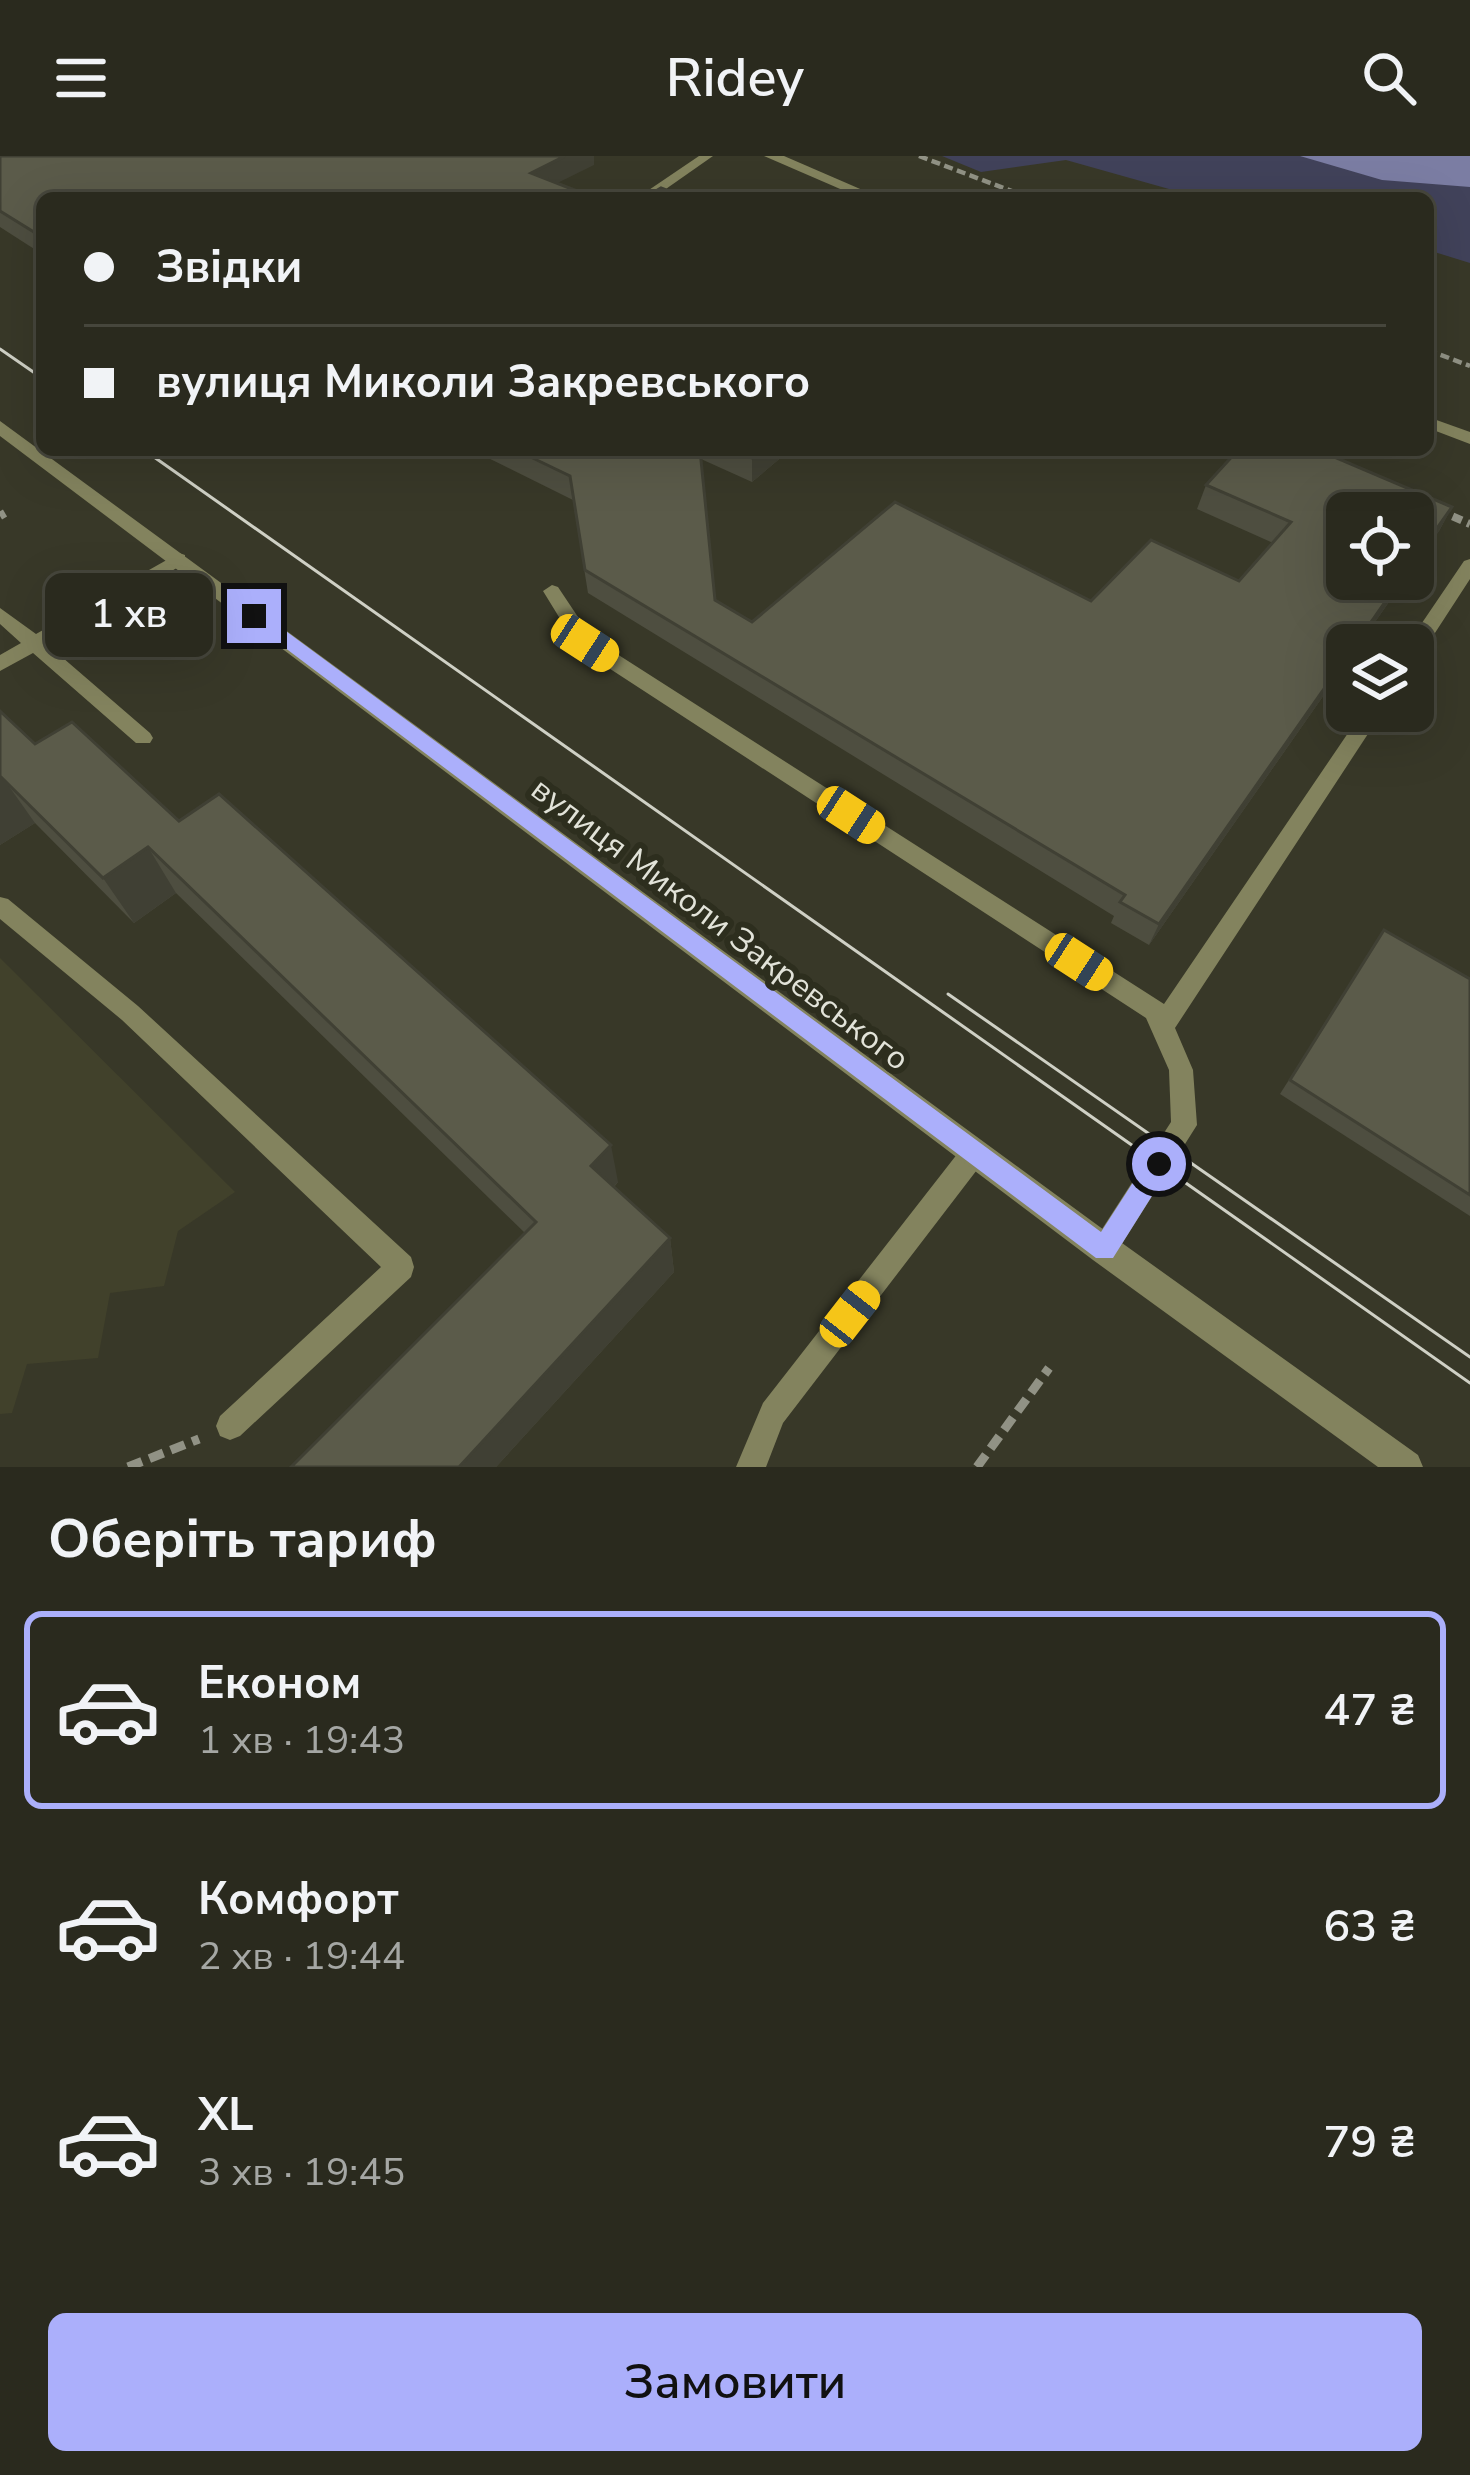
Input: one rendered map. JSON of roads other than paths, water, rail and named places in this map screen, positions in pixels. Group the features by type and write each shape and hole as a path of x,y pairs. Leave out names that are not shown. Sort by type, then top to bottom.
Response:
{"street":[{"path":"771,156 859,192"},
{"path":"1434,424 1470,438"},
{"name":"вулиця Миколи Закревського","path":"0,427 36,454"},
{"name":"вулиця Миколи Закревського","path":"39,456 974,1153 1406,1467"}],"lane":[{"path":"653,192 707,156"},
{"path":"0,664 179,560"},
{"path":"1430,624 1470,565"},
{"path":"552,591 585,643 1155,1011 1181,1070 1184,1125 1104,1249"},
{"path":"0,614 142,738"},
{"path":"1162,1027 1359,732"},
{"path":"0,906 130,1013 400,1267 230,1426"},
{"path":"751,1467 773,1413 974,1153"}],"tram line":[{"path":"0,349 36,374"},
{"path":"153,456 1470,1383"},
{"path":"948,994 1470,1357"}]}
